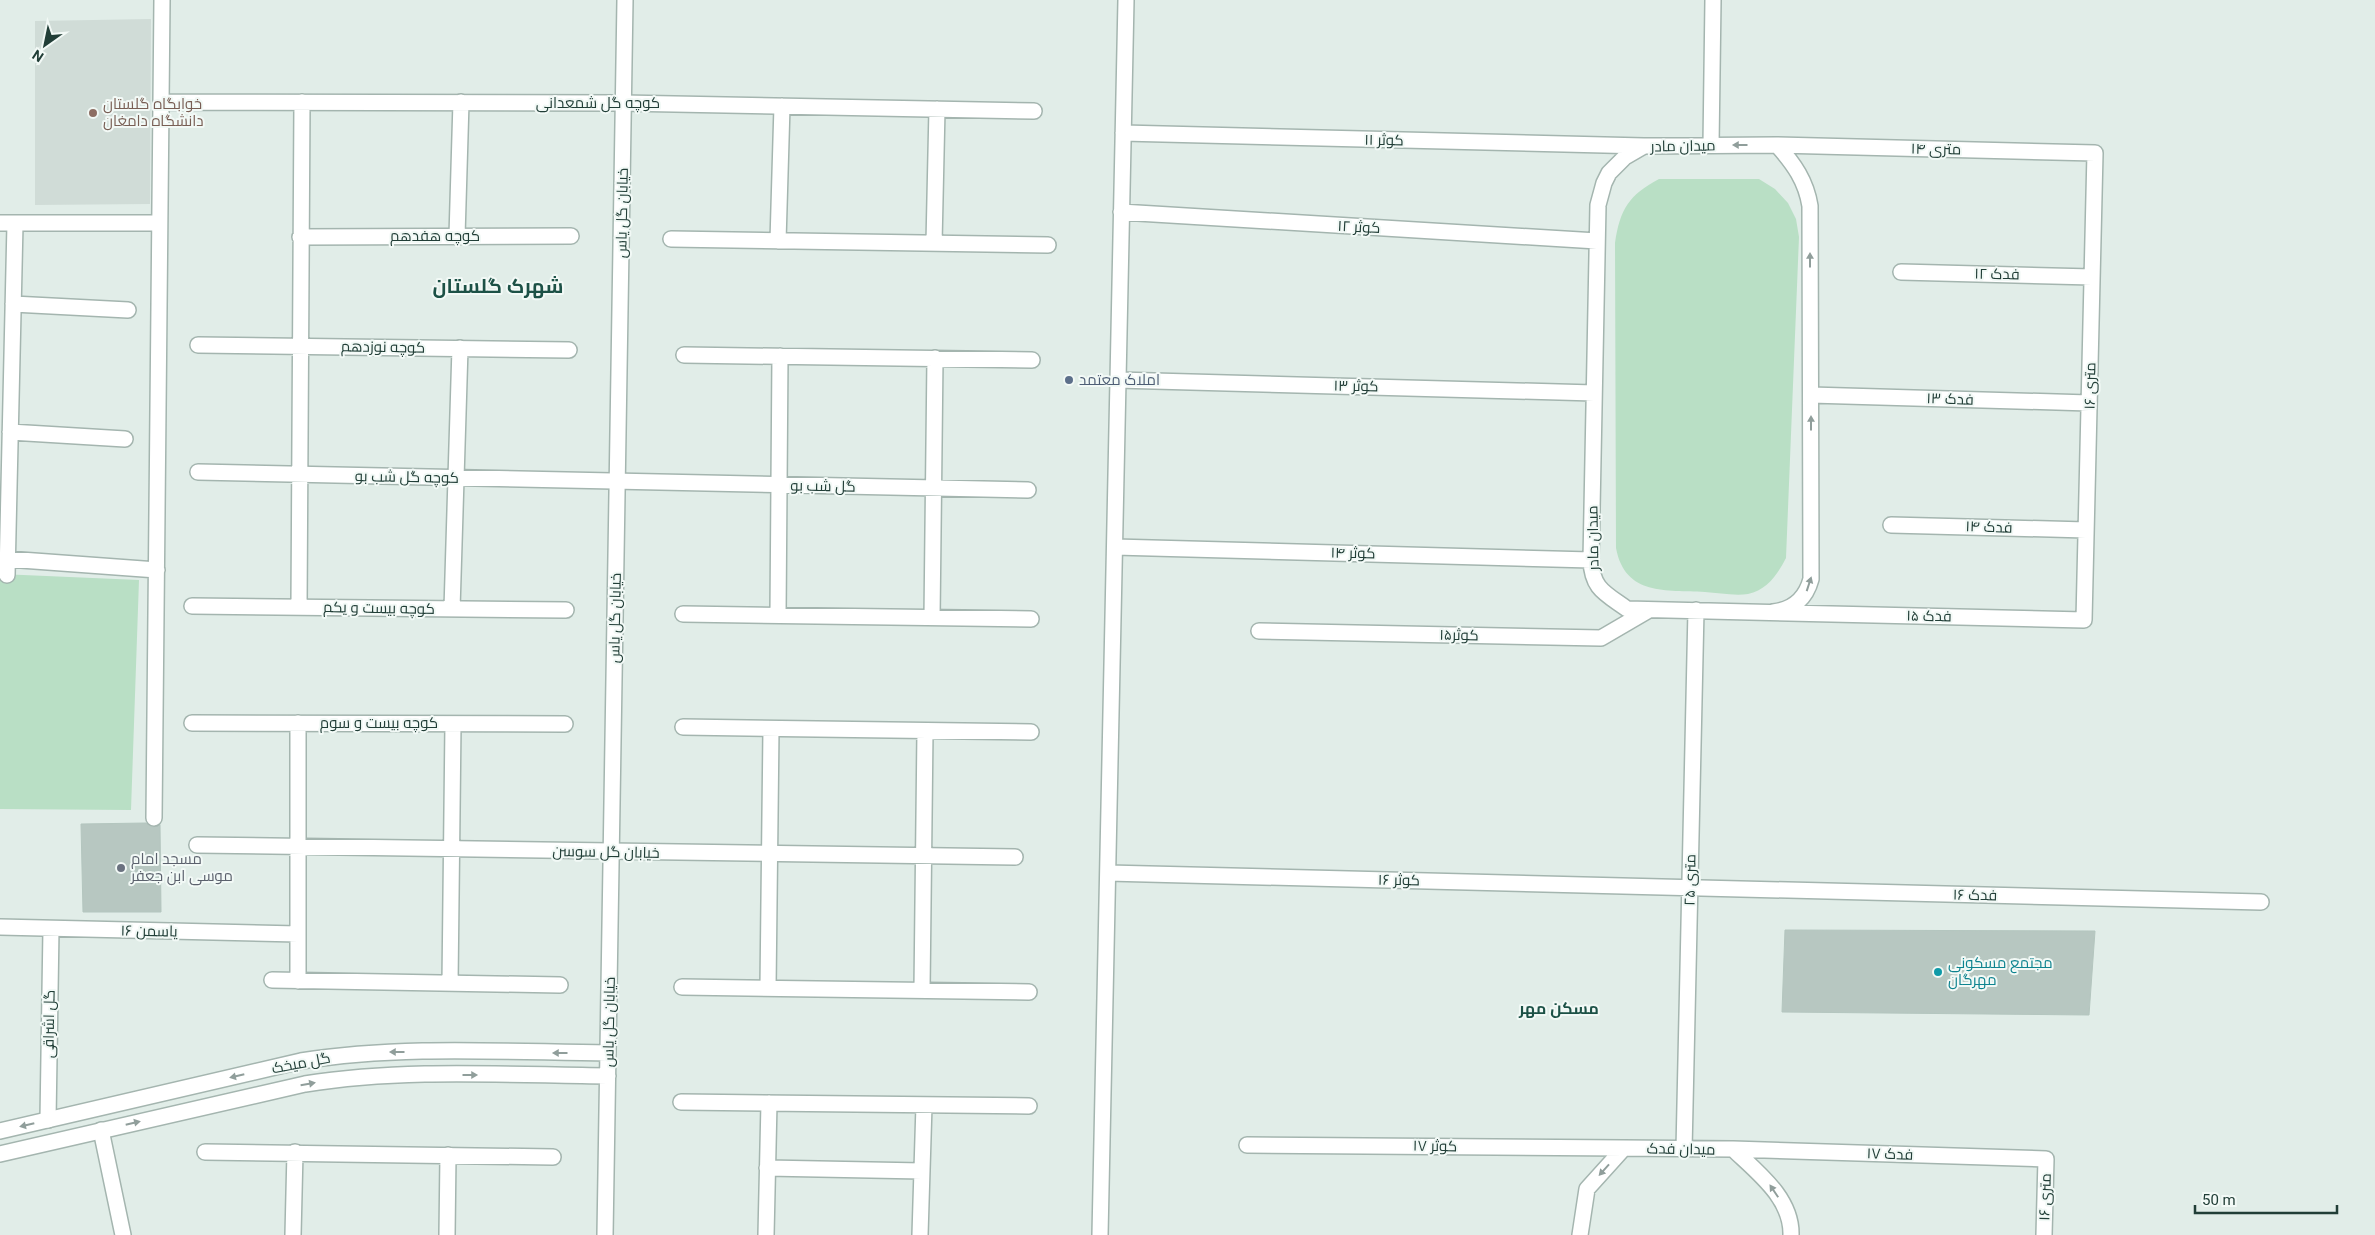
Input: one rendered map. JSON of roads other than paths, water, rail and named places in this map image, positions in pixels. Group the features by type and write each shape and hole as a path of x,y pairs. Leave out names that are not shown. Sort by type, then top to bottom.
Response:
{"street":[{"path":"154,818 162,0"},
{"name":"خیابان گل یاس","path":"605,1235 625,0"},
{"path":"1100,1235 1126,0"},
{"path":"1711,145 1713,0"},
{"name":"کوچه گل شمعدانی","path":"161,102 623,103 1034,111"},
{"path":"299,607 302,474 300,237 302,102"},
{"path":"457,236 461,102"},
{"path":"778,241 782,106"},
{"path":"934,243 937,109"},
{"name":"کوثر ۱۱","path":"1123,133 1644,146"},
{"name":"میدان مادر","path":"1777,145 1802,179 1810,206 1811,579 1804,596 1798,602 1782,611 1627,609 1604,594 1594,580 1591,560 1598,205 1604,183 1617,164 1644,146 1777,145"},
{"name":"۱۴ متری","path":"1777,145 2095,153"},
{"name":"۱۶ متری","path":"2084,620 2095,153"},
{"name":"کوثر ۱۲","path":"1121,212 1597,241"},
{"path":"6,575 4,499 10,432 6,365 13,304 8,223 159,223"},
{"name":"کوچه هفدهم","path":"300,237 571,236"},
{"path":"671,239 1048,245"},
{"name":"فدک ۱۲","path":"1901,272 2092,277"},
{"path":"13,304 128,310"},
{"name":"کوچه نوزدهم","path":"198,345 569,350"},
{"path":"452,609 460,348"},
{"path":"684,355 1032,360"},
{"path":"778,615 780,356"},
{"path":"932,618 935,358"},
{"name":"کوثر ۱۳","path":"1118,380 1594,392"},
{"name":"فدک ۱۳","path":"1811,396 2089,403"},
{"path":"10,432 125,440"},
{"name":"کوچه گل شب بو","path":"198,472 617,482"},
{"name":"گل شب بو","path":"617,482 1028,490"},
{"name":"فدک ۱۴","path":"1891,524 2086,530"},
{"name":"کوثر ۱۴","path":"1114,547 1591,560"},
{"path":"7,559 156,570"},
{"name":"کوچه بیست و یکم","path":"192,606 566,610"},
{"name":"کوثر۱۵","path":"1259,631 1600,638 1651,609"},
{"name":"۲۵ متری","path":"1684,1150 1696,610"},
{"name":"فدک ۱۵","path":"1773,612 2084,620"},
{"path":"683,614 1031,619"},
{"name":"کوچه بیست و سوم","path":"192,723 565,724"},
{"path":"298,723 298,981"},
{"path":"450,983 453,724"},
{"path":"683,727 1030,732"},
{"path":"768,988 771,729"},
{"path":"922,990 925,731"},
{"name":"خیابان گل سوسن","path":"197,845 1016,857"},
{"name":"کوثر ۱۶","path":"1108,873 1690,888"},
{"name":"فدک ۱۶","path":"1690,888 2261,902"},
{"name":"یاسمن ۱۶","path":"0,927 298,934"},
{"name":"گل اشراقی","path":"48,1120 51,929"},
{"path":"272,980 560,984"},
{"path":"682,987 1029,992"},
{"name":"گل میخک","path":"0,1131 301,1061 345,1054 389,1052 608,1053"},
{"name":"گل میخک","path":"0,1154 305,1084 348,1077 390,1074 608,1076"},
{"path":"681,1102 1029,1106"},
{"path":"766,1235 769,1103"},
{"path":"920,1235 924,1105"},
{"path":"96,1110 123,1235"},
{"name":"کوثر ۱۷","path":"1247,1145 1624,1148"},
{"path":"1580,1235 1587,1189 1624,1148"},
{"name":"میدان فدک","path":"1624,1148 1733,1149 1774,1188 1792,1223 1791,1235"},
{"name":"فدک ۱۷","path":"1733,1149 2046,1159"},
{"path":"206,1152 553,1156"},
{"path":"293,1235 295,1152"},
{"path":"447,1235 448,1155"},
{"name":"۱۶ متری","path":"2044,1235 2046,1159"},
{"path":"767,1168 922,1171"}],"place":[{"name":"خوابگاه گلستان دانشگاه دامغان","path":"93,113"},
{"name":"املاک معتمد","path":"1069,380"},
{"name":"مسجد امام موسی ابن جعفر","path":"121,868"},
{"name":"مجتمع مسکونی مهرگان","path":"1938,972"}],"district":[{"name":"شهرک گلستان","path":"498,286"},
{"name":"مسکن مهر","path":"1559,1008"}]}
